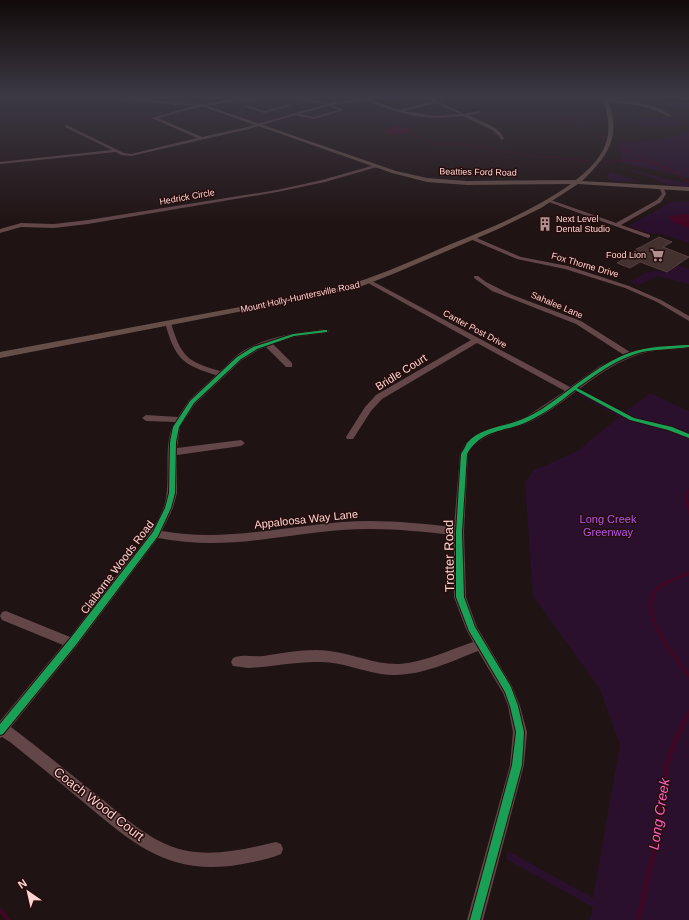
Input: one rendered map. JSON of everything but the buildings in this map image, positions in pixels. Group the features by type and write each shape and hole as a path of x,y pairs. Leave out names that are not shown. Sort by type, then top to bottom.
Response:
{"main road":[{"name":"Beatties Ford Road","path":"299,139 375,166 414,177 451,182 577,182 689,189"},
{"name":"Mount Holly-Huntersville Road","path":"0,355 332,292 370,282 525,214 548,201 577,182 600,159 610,139"}],"street":[{"path":"92,139 116,151 131,155 202,139"},
{"path":"0,164 116,151"},
{"name":"Hedrick Circle","path":"0,231 18,226 54,226 88,222 277,191 323,182 375,166"},
{"path":"616,225 659,201 664,194 661,187"},
{"path":"548,201 648,236"},
{"name":"Fox Thorne Drive","path":"472,238 519,258 566,267 627,287 659,302 689,319"},
{"name":"Sahalee Lane","path":"476,277 487,285 514,297 572,319 596,332 629,355"},
{"name":"Canter Post Drive","path":"370,282 571,392"},
{"path":"168,324 173,343 181,356 198,367 221,374"},
{"name":"Claiborne Woods Road","path":"1,730 72,643 156,534 167,511 172,492 173,442 179,420 192,402 221,374 246,354 268,343 293,335 325,331"},
{"name":"Bridle Court","path":"350,437 368,409 379,397 476,340"},
{"path":"268,343 289,365"},
{"name":"Trotter Road","path":"475,920 517,765 520,732 514,706 508,690 472,629 460,597 459,532 462,461 467,448 483,434 527,420 571,392 603,369 629,355 643,350 689,346"},
{"path":"146,418 179,420"},
{"path":"173,452 241,443"},
{"name":"Appaloosa Way Lane","path":"156,534 195,539 232,539 341,526 371,524 410,526 459,532"},
{"path":"6,616 72,643"},
{"path":"237,662 261,663 308,656 322,656 343,658 387,669 400,670 426,664 481,644"},
{"name":"Coach Wood Court","path":"1,730 125,827 147,842 164,851 183,858 203,859 241,856 276,849"}],"green space":[{"path":"689,139 689,178 619,162 622,154 619,148 621,142"},
{"path":"627,169 689,184 689,187 669,185"},
{"path":"611,172 641,182 613,181 605,176"},
{"path":"689,201 689,243 660,234 647,233 628,226 671,202"},
{"path":"677,265 689,269 689,284 657,276 639,285 630,282 645,273 654,271 667,272"},
{"name":"Long Creek Greenway","path":"582,390 625,412 650,393 689,411 689,920 590,920 593,907 506,859 508,851 593,898 620,745 600,689 533,596 525,483 534,470 576,452 619,417 577,394"}],"shaded area":[{"path":"689,215 689,228 672,222 669,216"}],"waterway":[{"path":"423,139 437,144 461,144 527,155 589,161"},
{"path":"615,145 654,163"},
{"path":"610,162 606,162 626,160 647,161"},
{"path":"651,162 674,172 689,183"},
{"name":"Long Creek","path":"687,501 686,496 689,491"},
{"name":"Long Creek","path":"687,500 689,512"},
{"name":"Long Creek","path":"689,573 662,586 655,592 651,601 651,612 661,636 689,676"},
{"name":"Long Creek","path":"638,920 656,842 666,768 674,743 689,712"},
{"path":"0,910 8,920"}],"cycle path":[{"path":"0,731 72,643 156,534 168,508 172,493 173,442 176,427 192,402 239,358 255,348 293,335 325,331"},
{"path":"475,920 517,765 520,732 514,706 508,690 472,629 460,597 459,532 464,454 469,445 476,438 492,430 520,423 542,412 591,376 616,361 644,350 689,346"},
{"path":"577,390 632,419 670,428 689,436"}],"place":[{"name":"Next Level Dental Studio","path":"545,224"},
{"name":"Food Lion","path":"657,255"}]}
